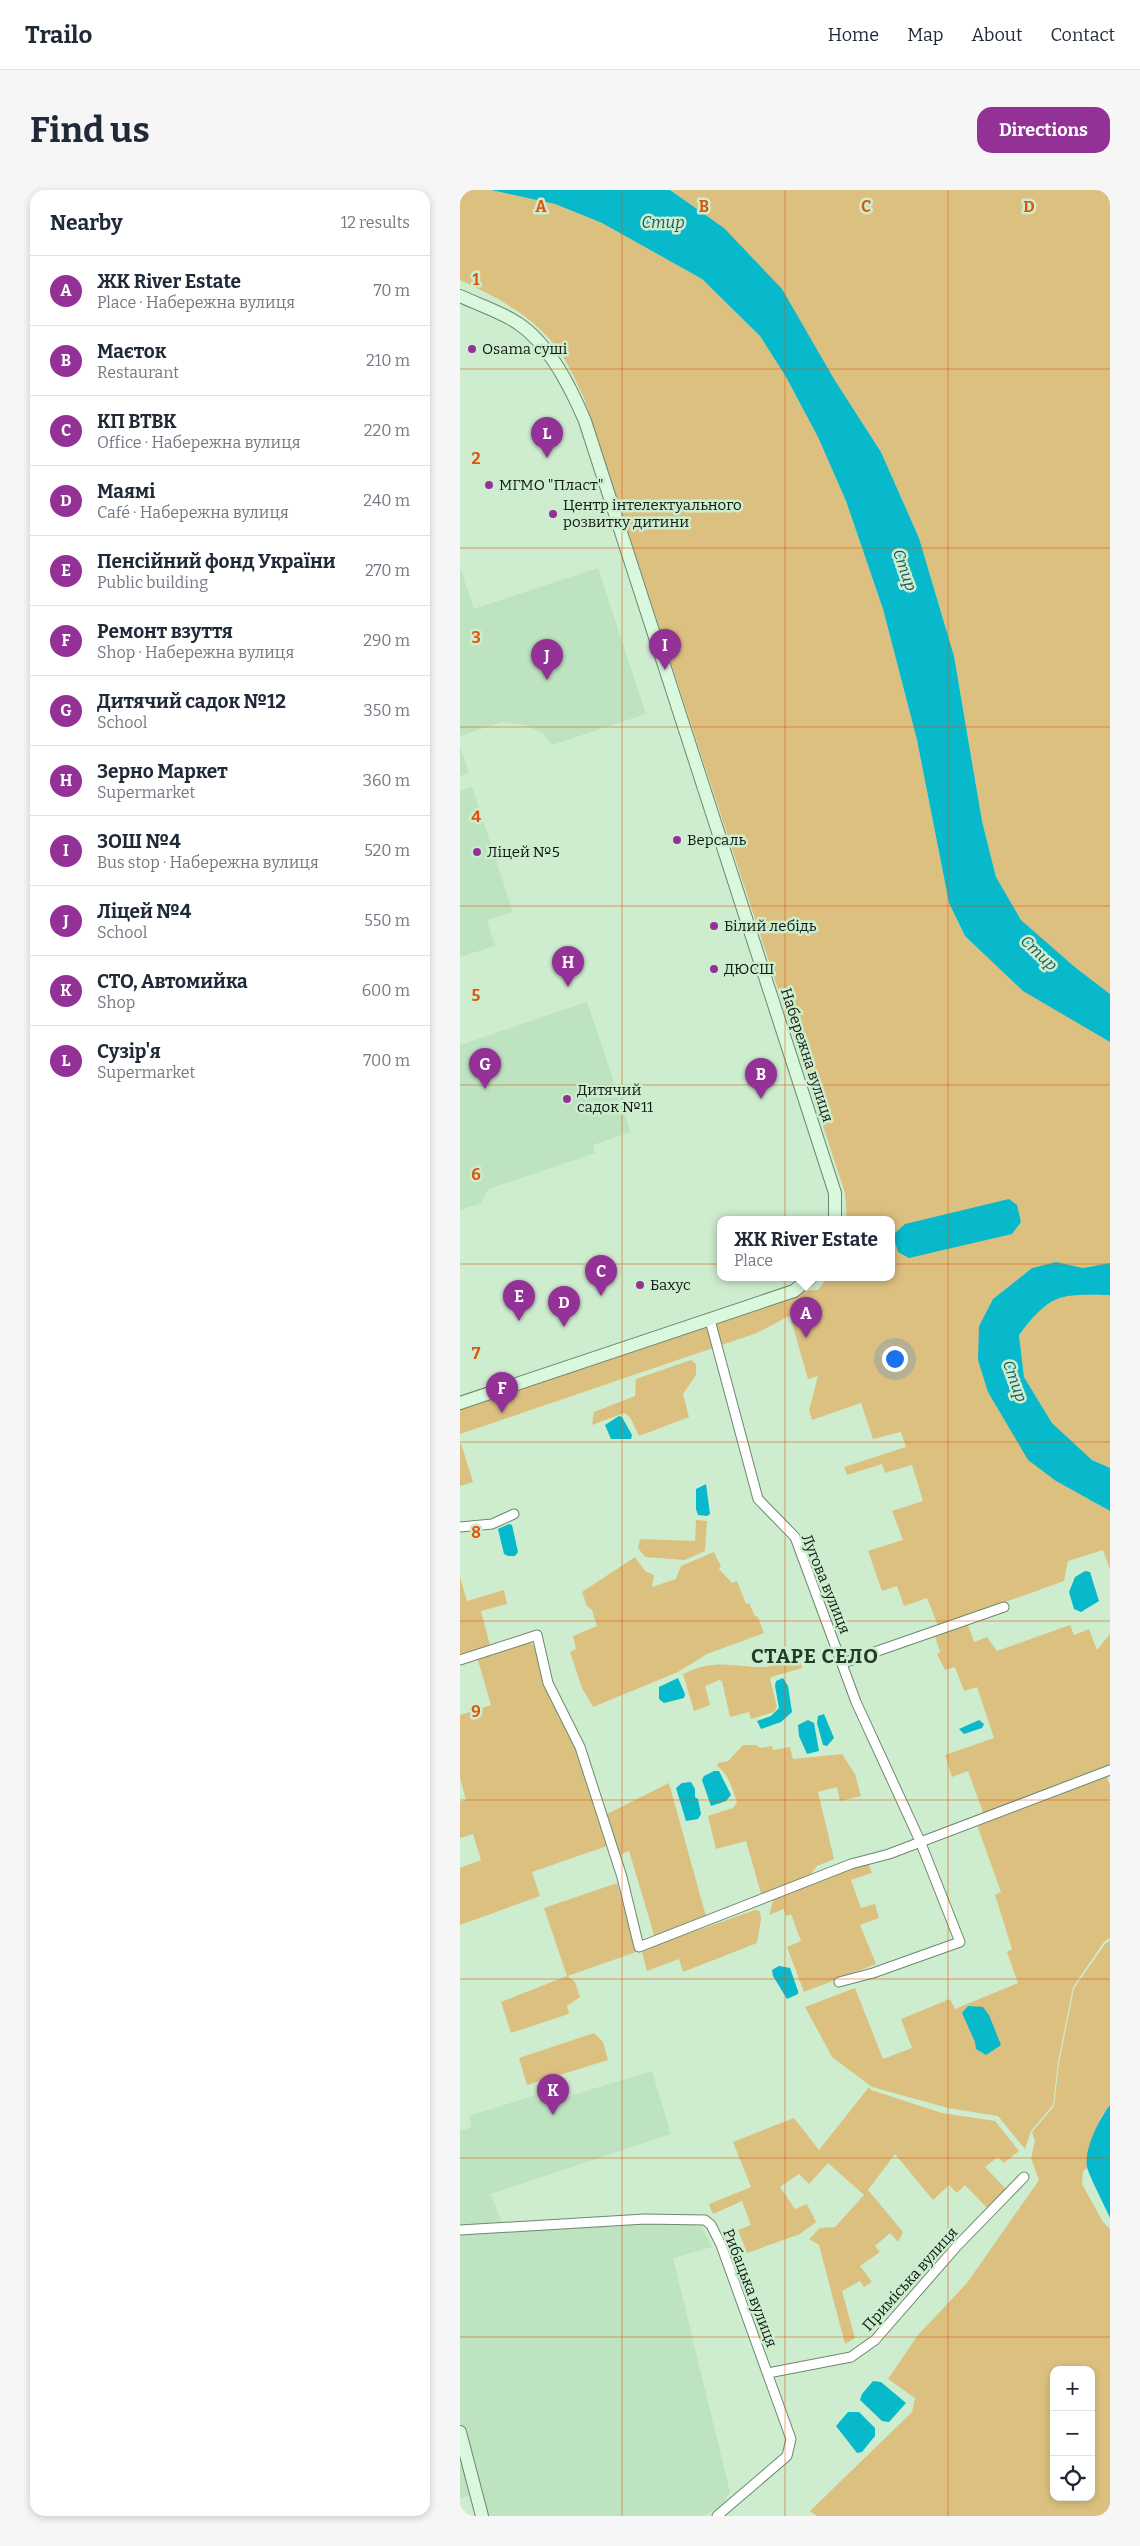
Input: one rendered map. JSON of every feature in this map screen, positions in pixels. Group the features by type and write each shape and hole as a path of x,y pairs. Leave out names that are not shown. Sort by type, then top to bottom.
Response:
{"street":[{"name":"Набережна вулиця","path":"460,296 519,324 548,353 570,386 585,421 835,1193 835,1216"},
{"path":"460,1403 794,1291 806,1281"},
{"name":"Лугова вулиця","path":"710,1320 758,1499 795,1537 856,1702 920,1841 960,1942 873,1974 839,1982"},
{"path":"460,1527 492,1524 514,1514"},
{"path":"843,1663 1004,1607"},
{"path":"460,1660 537,1635 548,1683 580,1747 622,1877 639,1947 851,1864 889,1854 1110,1770"},
{"name":"Приміська вулиця","path":"768,2373 851,2357 875,2340 957,2246 1024,2177"},
{"name":"Рибацька вулиця","path":"460,2230 645,2219 705,2220 711,2225 721,2245 791,2439 788,2456 717,2516"},
{"path":"460,2432 482,2516"}],"shaded area":[{"path":"460,190 491,190 555,204 602,223 702,279 760,336 786,377 818,436 846,501 883,609 917,740 949,903 965,936 1078,1022 1110,1042 1110,1263 1083,1268 1056,1262 1032,1268 993,1299 979,1326 1056,1481 1110,1511 1110,1570 1103,1550 1068,1561 1064,1581 938,1626 927,1598 904,1606 897,1586 882,1591 868,1551 903,1540 892,1511 923,1501 912,1465 885,1473 882,1464 847,1475 844,1467 906,1447 901,1432 873,1439 861,1403 812,1420 809,1410 818,1376 808,1379 791,1320 816,1312 812,1298 791,1315 757,1333 460,1434 460,1403 794,1291 818,1290 825,1281 895,1281 895,1216 847,1216 845,1193 584,398 573,374 555,346 532,322 505,303 460,280"},
{"path":"670,190 1110,190 1110,994 1076,968 1021,920 996,877 982,821 954,656 919,538 881,452 834,379 724,228"},
{"path":"460,568 474,609 598,568 646,714 552,745 543,733 525,725 502,722 460,736"},
{"path":"460,747 469,773 460,776"},
{"name":"Ліцей №5","path":"472,787 513,912 487,920 495,946 460,957 460,791"},
{"name":"Дитячий садок №11","path":"587,1002 631,1132 593,1145 595,1153 488,1189 481,1203 460,1210 460,1045"},
{"path":"1082,1294 1110,1295 1110,1468 1092,1460 1052,1423 1024,1377 1019,1335 1038,1311 1060,1296"},
{"path":"691,1360 696,1364 696,1375 683,1394 689,1417 639,1436 630,1417 624,1413 592,1425 594,1412 635,1396 636,1379"},
{"path":"460,1444 473,1482 460,1486"},
{"path":"696,1520 707,1521 705,1551 685,1560 645,1557 638,1548 640,1539 695,1541"},
{"path":"714,1552 721,1566 719,1569 732,1583 737,1581 746,1604 749,1603 755,1616 758,1617 764,1633 707,1654 678,1672 593,1707 582,1688 570,1652 576,1649 573,1636 597,1626 592,1610 587,1606 582,1592 635,1557 645,1571 654,1575 652,1587 676,1579 681,1566"},
{"path":"460,1577 467,1601 504,1590 507,1604 481,1611 490,1645 460,1655"},
{"path":"967,1622 974,1642 987,1637 997,1651 1070,1625 1074,1635 1089,1629 1097,1650 1110,1634 1110,1766 1104,1769 1110,1786 1110,1938 1104,1942 1073,1987 1058,2062 1053,2105 1031,2131 1025,2149 998,2116 948,2108 872,2087 832,2057 805,2007 855,1988 883,2059 912,2048 901,2019 950,1999 955,2009 1018,1983 1007,1952 1012,1949 995,1895 1001,1892 975,1819 984,1815 968,1771 952,1777 945,1755 994,1738 977,1687 964,1691 955,1667 945,1670 937,1654 940,1652 935,1636"},
{"path":"530,1642 537,1649 577,1749 607,1846 532,1872 540,1896 460,1925 460,1868 481,1860 473,1834 460,1838 460,1802 466,1800 460,1778 460,1715 491,1705 477,1657"},
{"path":"799,1658 802,1668 771,1677 770,1679 777,1707 774,1712 751,1719 749,1712 730,1717 722,1681 719,1680 705,1686 710,1705 694,1711 683,1674 705,1666 764,1667"},
{"path":"743,1745 756,1745 760,1748 772,1746 773,1750 790,1747 793,1759 842,1754 855,1774 861,1796 840,1801 837,1787 818,1792 834,1859 817,1866 810,1875 762,1897 746,1841 716,1849 708,1816 733,1808 737,1802 727,1777 717,1766 718,1763 728,1761"},
{"path":"669,1783 707,1920 655,1938 629,1851 617,1856 605,1819 607,1814"},
{"path":"868,1862 872,1873 851,1880 861,1908 875,1904 879,1918 860,1925 876,1964 804,1992 787,1947 801,1941 791,1914 786,1916 784,1909 769,1915 774,1898"},
{"path":"617,1883 636,1952 568,1976 575,1982 580,1997 567,2006 569,2014 511,2033 501,2002 567,1976 544,1908"},
{"path":"755,1910 760,1911 761,1919 757,1943 683,1972 679,1959 647,1971 642,1952 644,1949"},
{"path":"1110,1940 1110,2105 1101,2117 1090,2143 1087,2167 1083,2172 1082,2184 1103,2222 1110,2229 1110,2516 817,2516 810,2511 912,2412 915,2398 888,2379 918,2335 967,2283 1039,2180 1031,2158 1035,2141 1032,2132 1054,2106 1059,2063 1074,1988 1105,1944"},
{"path":"594,2033 603,2042 608,2060 527,2085 519,2058"},
{"path":"652,2071 671,2134 491,2194 504,2228 663,2221 701,2226 712,2247 673,2258 730,2492 722,2506 703,2516 482,2516 476,2493 460,2498 460,2131 472,2127 469,2116 536,2095 538,2101 551,2097 563,2098"},
{"path":"869,2087 871,2090 942,2113 995,2121 1019,2151 1004,2163 998,2157 985,2167 1007,2190 988,2209 965,2185 957,2193 949,2185 933,2200 895,2154 868,2190 903,2232 898,2242 890,2233 875,2246 880,2252 860,2266 872,2282 864,2287 860,2281 842,2291 855,2338 845,2344 819,2245 809,2239 820,2228 835,2227 864,2195 828,2163 809,2184 799,2174 780,2187 795,2209 807,2204 816,2222 800,2234 747,2253 738,2230 751,2225 742,2201 713,2214 709,2204 751,2187 733,2142 794,2118 819,2150"}],"water":[{"name":"Стир","path":"491,190 670,190 724,228 782,289 834,379 881,452 919,538 954,656 982,821 996,877 1021,920 1076,968 1110,994 1110,1042 1023,991 965,936 949,903 917,740 883,609 846,501 818,437 786,377 760,336 702,279 602,223 555,204"},
{"path":"1009,1199 1017,1205 1021,1222 1012,1234 909,1258 898,1252 895,1242 895,1233 905,1224"},
{"name":"Стир","path":"1056,1262 1083,1268 1110,1263 1110,1295 1067,1296 1048,1304 1040,1311 1019,1335 1024,1377 1052,1423 1092,1460 1110,1468 1110,1511 1056,1481 1028,1460 988,1392 978,1360 979,1326 993,1299 1032,1268"},
{"path":"619,1416 622,1417 632,1435 631,1439 611,1439 605,1425"},
{"path":"706,1484 710,1514 707,1516 698,1515 696,1509 696,1489"},
{"path":"509,1524 512,1525 518,1552 515,1556 504,1554 498,1529"},
{"path":"1085,1571 1090,1572 1099,1601 1081,1612 1074,1609 1069,1592 1075,1577"},
{"path":"678,1678 685,1694 684,1698 664,1703 659,1699 659,1687"},
{"path":"783,1678 788,1686 792,1712 781,1722 761,1729 757,1721 771,1716 779,1708 775,1686 776,1681"},
{"path":"824,1714 834,1738 827,1746 823,1745 817,1723 818,1716"},
{"path":"808,1720 814,1723 819,1751 807,1754 799,1736 798,1725"},
{"path":"979,1720 984,1724 982,1728 964,1734 959,1729"},
{"path":"714,1771 719,1771 731,1795 726,1801 711,1806 702,1780 704,1776"},
{"path":"691,1782 695,1789 695,1797 698,1799 701,1814 698,1819 686,1821 676,1788 682,1783"},
{"path":"779,1966 790,1968 798,1991 798,1994 787,1999 773,1976 772,1970"},
{"path":"968,2006 983,2007 989,2015 1001,2045 986,2055 976,2049 975,2042 962,2013"},
{"path":"1110,2105 1110,2218 1088,2171 1087,2160 1093,2135"},
{"path":"873,2381 881,2382 906,2403 889,2422 882,2421 860,2400 862,2394"},
{"path":"848,2412 859,2412 875,2428 875,2436 862,2452 857,2453 836,2426"}],"place":[{"name":"Osama cуші","path":"472,349"},
{"name":"Сузір'я","path":"547,458"},
{"name":"МГМО \"Пласт\"","path":"489,485"},
{"name":"Центр інтелектуального розвитку дитини","path":"553,514"},
{"name":"ЗОШ №4","path":"665,670"},
{"name":"Ліцей №4","path":"547,680"},
{"name":"Версаль","path":"677,840"},
{"name":"Ліцей №5","path":"477,852"},
{"name":"Білий лебідь","path":"714,926"},
{"name":"ДЮСШ","path":"714,969"},
{"name":"Зерно Маркет","path":"568,987"},
{"name":"Дитячий садок №12","path":"485,1089"},
{"name":"Дитячий садок №11","path":"567,1099"},
{"name":"Маєток","path":"761,1099"},
{"name":"Бахус","path":"640,1285"},
{"name":"КП ВТВК","path":"601,1296"},
{"name":"Пенсійний фонд України","path":"519,1321"},
{"name":"Маямі","path":"564,1327"},
{"name":"ЖК River Estate","path":"806,1338"},
{"name":"Ремонт взуття","path":"502,1413"},
{"name":"СТО, Автомийка","path":"553,2115"}],"district":[{"name":"СТАРЕ СЕЛО","path":"815,1656"}]}
